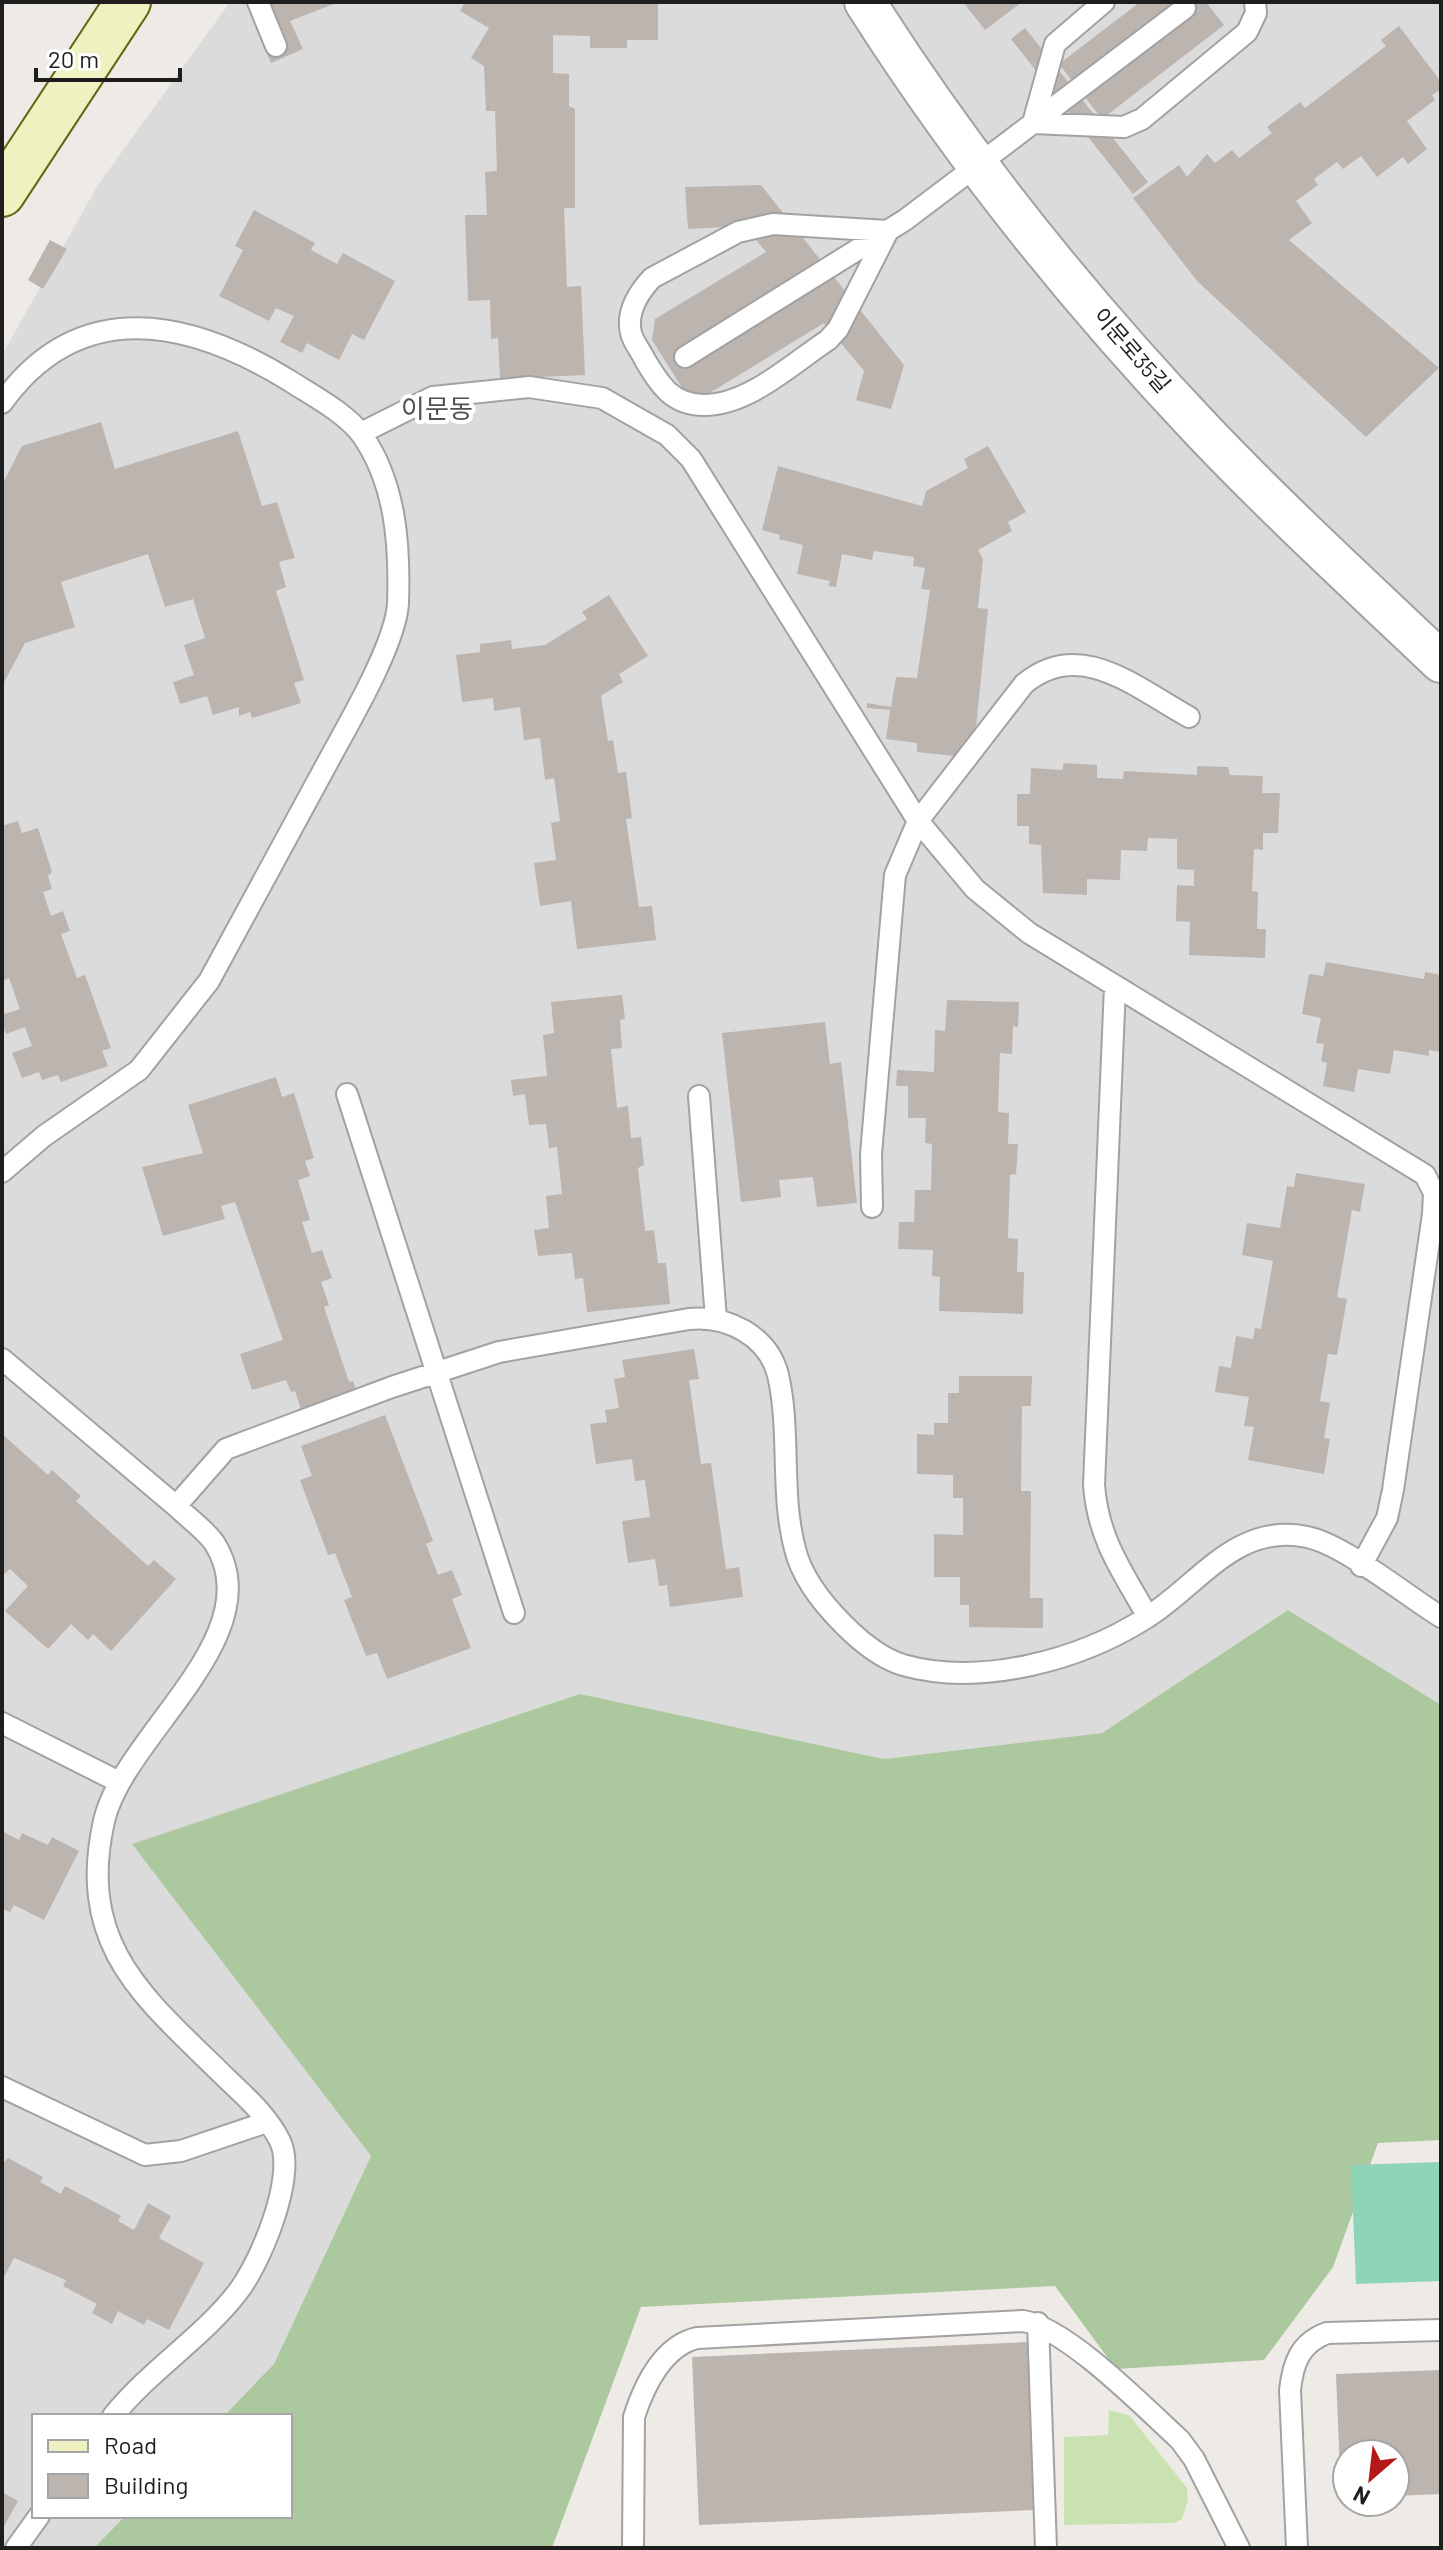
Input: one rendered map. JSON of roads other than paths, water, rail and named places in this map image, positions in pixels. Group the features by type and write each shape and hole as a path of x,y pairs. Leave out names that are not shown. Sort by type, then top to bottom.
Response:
{"main road":[{"path":"2,194 128,2"}],"street":[{"name":"이문로35길","path":"865,2 977,166 1029,232 1201,429 1441,662"}],"lane":[{"path":"258,2 276,46"},
{"path":"1033,123 1055,44 1104,2"},
{"path":"1033,123 1131,125 1247,32 1256,13 1255,2"},
{"path":"685,357 888,231 1185,8"},
{"path":"773,224 888,231 838,329 828,340 746,394 705,405 671,396 661,387 630,332 635,301 652,278 738,232 773,224"},
{"path":"2,403 24,376 55,348 87,335 128,327 168,329 202,336 248,356 321,401 361,433 385,475 397,538 398,608 370,684 209,981 139,1070 44,1136 2,1172"},
{"path":"361,433 433,397 529,387 602,398 667,435 691,459 918,821 975,889 1001,912 1115,986 1408,1161 1425,1175 1434,1193 1393,1490 1387,1518 1361,1566"},
{"path":"872,1207 871,1154 895,875 918,821 1024,684 1039,671 1059,664 1095,666 1189,717"},
{"path":"1115,986 1094,1485 1096,1516 1106,1544 1148,1617"},
{"path":"347,1094 514,1613"},
{"path":"699,1096 716,1319"},
{"path":"176,1506 226,1449 437,1371 499,1352 689,1319 716,1319 755,1339 778,1375 789,1526 795,1553 809,1583 833,1614 880,1655 903,1665 995,1671 1042,1663 1102,1642 1148,1617 1231,1550 1253,1539 1281,1534 1309,1537 1441,1617"},
{"path":"2,1359 176,1506 215,1543 228,1593 212,1647 119,1782 105,1818 98,1860 101,1904 110,1946 126,1975 147,2001 267,2122 281,2143 284,2173 260,2251 237,2293 115,2414"},
{"path":"2,1723 119,1782"},
{"path":"2,2087 145,2155 181,2151 267,2122"},
{"path":"633,2548 634,2417 639,2402 675,2346 712,2337 1023,2321 1038,2323 1070,2344 1180,2440 1194,2459 1239,2548"},
{"path":"1038,2323 1046,2548"},
{"path":"1297,2548 1290,2390 1292,2371 1301,2351 1313,2338 1327,2333 1441,2330"},
{"path":"16,2548 38,2518"}],"district":[{"name":"이문동","path":"437,409"}]}
